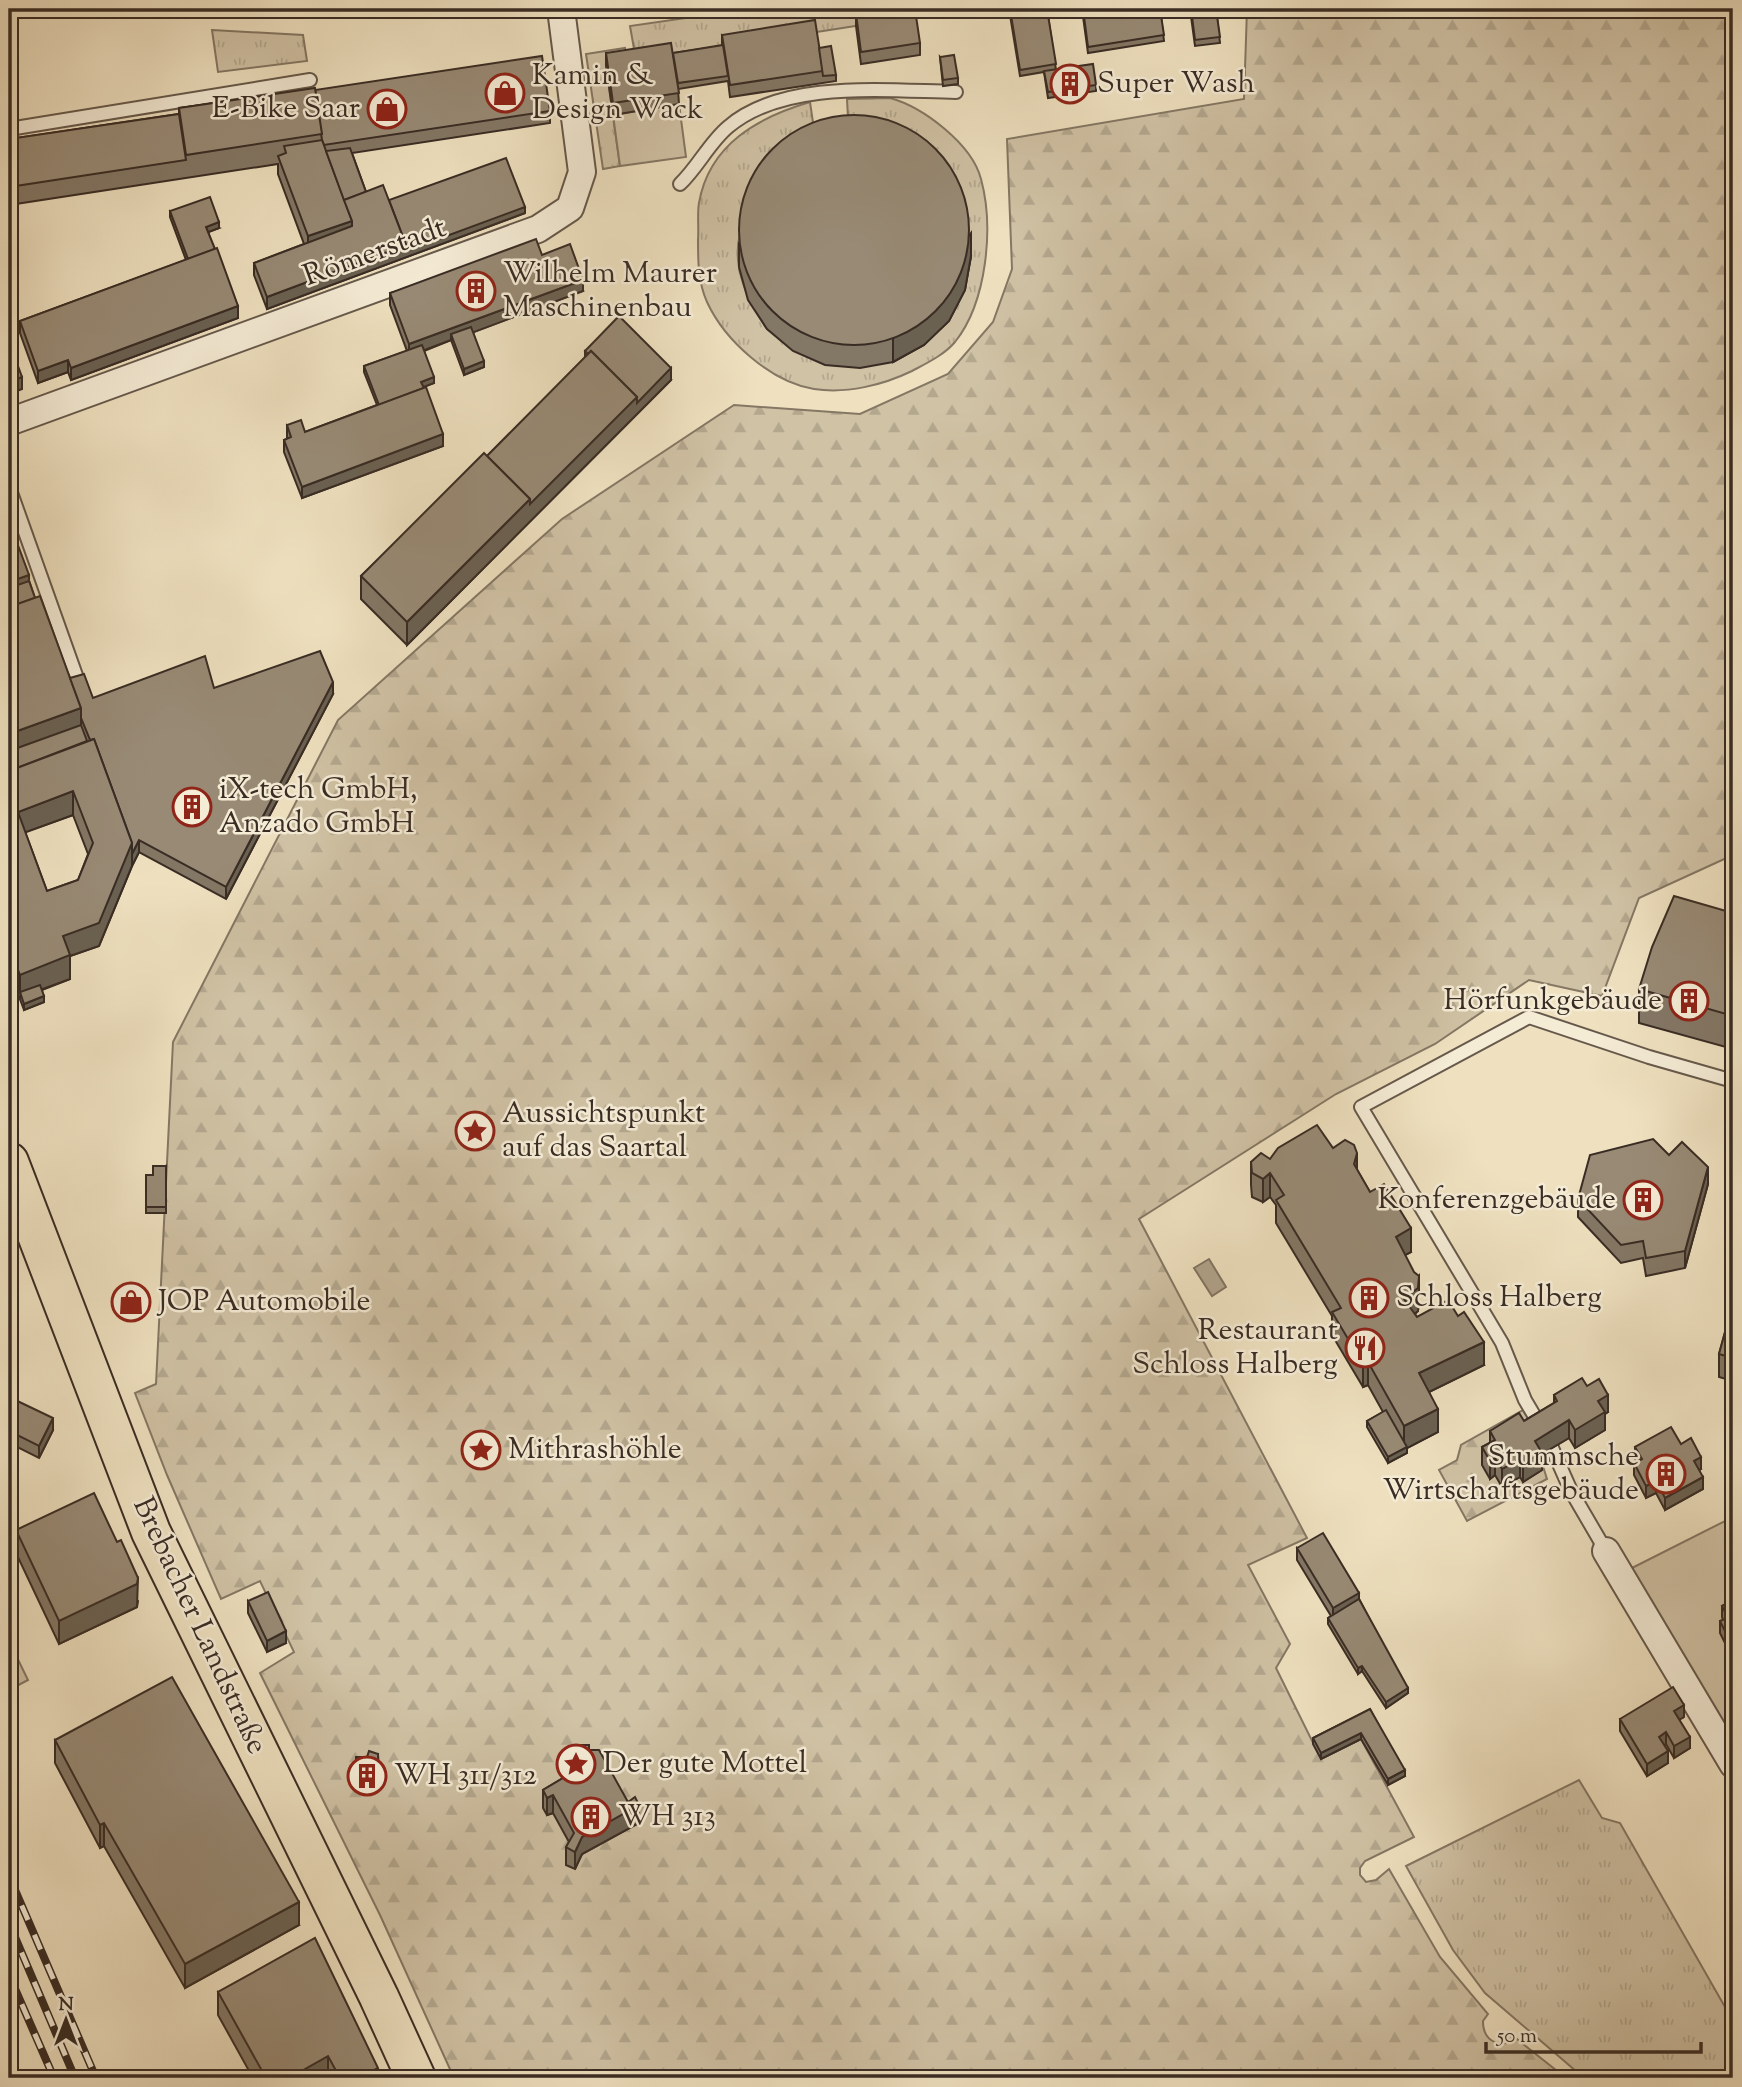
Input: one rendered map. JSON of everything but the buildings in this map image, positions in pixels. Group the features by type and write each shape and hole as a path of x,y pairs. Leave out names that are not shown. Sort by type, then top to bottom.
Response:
{"main road":[{"name":"Brebacher Landstraße","path":"9,1162 151,1532 416,2078"}],"street":[{"name":"Römerstadt","path":"9,422 538,229 558,218 570,208 582,172 561,9"},
{"path":"1606,1551 1733,1764"}],"lane":[{"path":"9,129 310,80"},
{"path":"680,184 728,127 768,104 848,90 956,92"},
{"path":"9,487 78,681"},
{"path":"1542,1428 1525,1400 1502,1343 1361,1107 1529,1017 1649,1058 1733,1081"},
{"path":"1552,1448 1571,1491 1606,1551"}],"green space":[{"path":"748,9 958,10 636,60 630,26"},
{"path":"1247,9 1733,9 1733,855 1639,898 1602,996 1529,980 1435,1044 1336,1094 1139,1219 1307,1538 1248,1565 1290,1644 1276,1668 1321,1759 1361,1739 1414,1837 1365,1861 1360,1868 1360,1875 1366,1882 1376,1880 1389,1869 1440,1957 1488,2014 1483,2021 1484,2031 1492,2041 1507,2043 1513,2036 1566,2078 454,2078 380,1915 260,1673 294,1652 260,1581 221,1599 135,1393 156,1384 173,1042 338,720 562,519 734,405 860,414 948,374 993,322 1012,269 1007,139 1244,99"},
{"path":"212,30 303,35 307,61 218,72"},
{"path":"625,48 627,62 606,66 620,166 603,169 586,54"},
{"path":"890,98 931,118 957,140 976,166 985,198 987,219 981,286 966,325 951,347 912,371 877,384 852,389 826,390 798,385 751,358 725,331 707,302 700,279 698,256 698,207 705,182 713,164 739,136 773,116 810,102 816,143 762,204 740,234 738,259 743,284 767,329 893,362 925,342 947,320 962,293 971,257 849,137 847,99"},
{"path":"679,104 686,157 620,166 613,115"},
{"path":"1525,1409 1547,1479 1467,1521 1439,1470 1457,1460 1461,1445"},
{"path":"1733,1517 1733,1745 1628,1570"},
{"path":"9,1641 28,1680 9,1690"},
{"path":"1579,1780 1602,1818 1620,1823 1733,2021 1733,2078 1584,2078 1485,1993 1453,1950 1406,1866"}],"shaded area":[{"path":"1209,1259 1226,1287 1212,1296 1194,1268"}],"railway":[{"path":"9,1876 96,2078"},
{"path":"9,1923 75,2078"},
{"path":"9,1975 54,2078"}],"place":[{"name":"Super Wash","path":"1070,84"},
{"name":"Kamin & Design Wack","path":"505,93"},
{"name":"E-Bike Saar","path":"387,109"},
{"name":"Wilhelm Maurer Maschinenbau","path":"476,291"},
{"name":"iX-tech GmbH, Anzado GmbH","path":"192,807"},
{"name":"Hörfunkgebäude","path":"1689,1001"},
{"name":"Aussichtspunkt auf das Saartal","path":"475,1131"},
{"name":"Konferenzgebäude","path":"1643,1200"},
{"name":"Schloss Halberg","path":"1369,1298"},
{"name":"JOP Automobile","path":"131,1302"},
{"name":"Restaurant Schloss Halberg","path":"1365,1348"},
{"name":"Mithrashöhle","path":"481,1450"},
{"name":"Stummsche Wirtschaftsgebäude","path":"1666,1474"},
{"name":"Der gute Mottel","path":"576,1764"},
{"name":"WH 311/312","path":"367,1776"},
{"name":"WH 313","path":"591,1817"}]}
